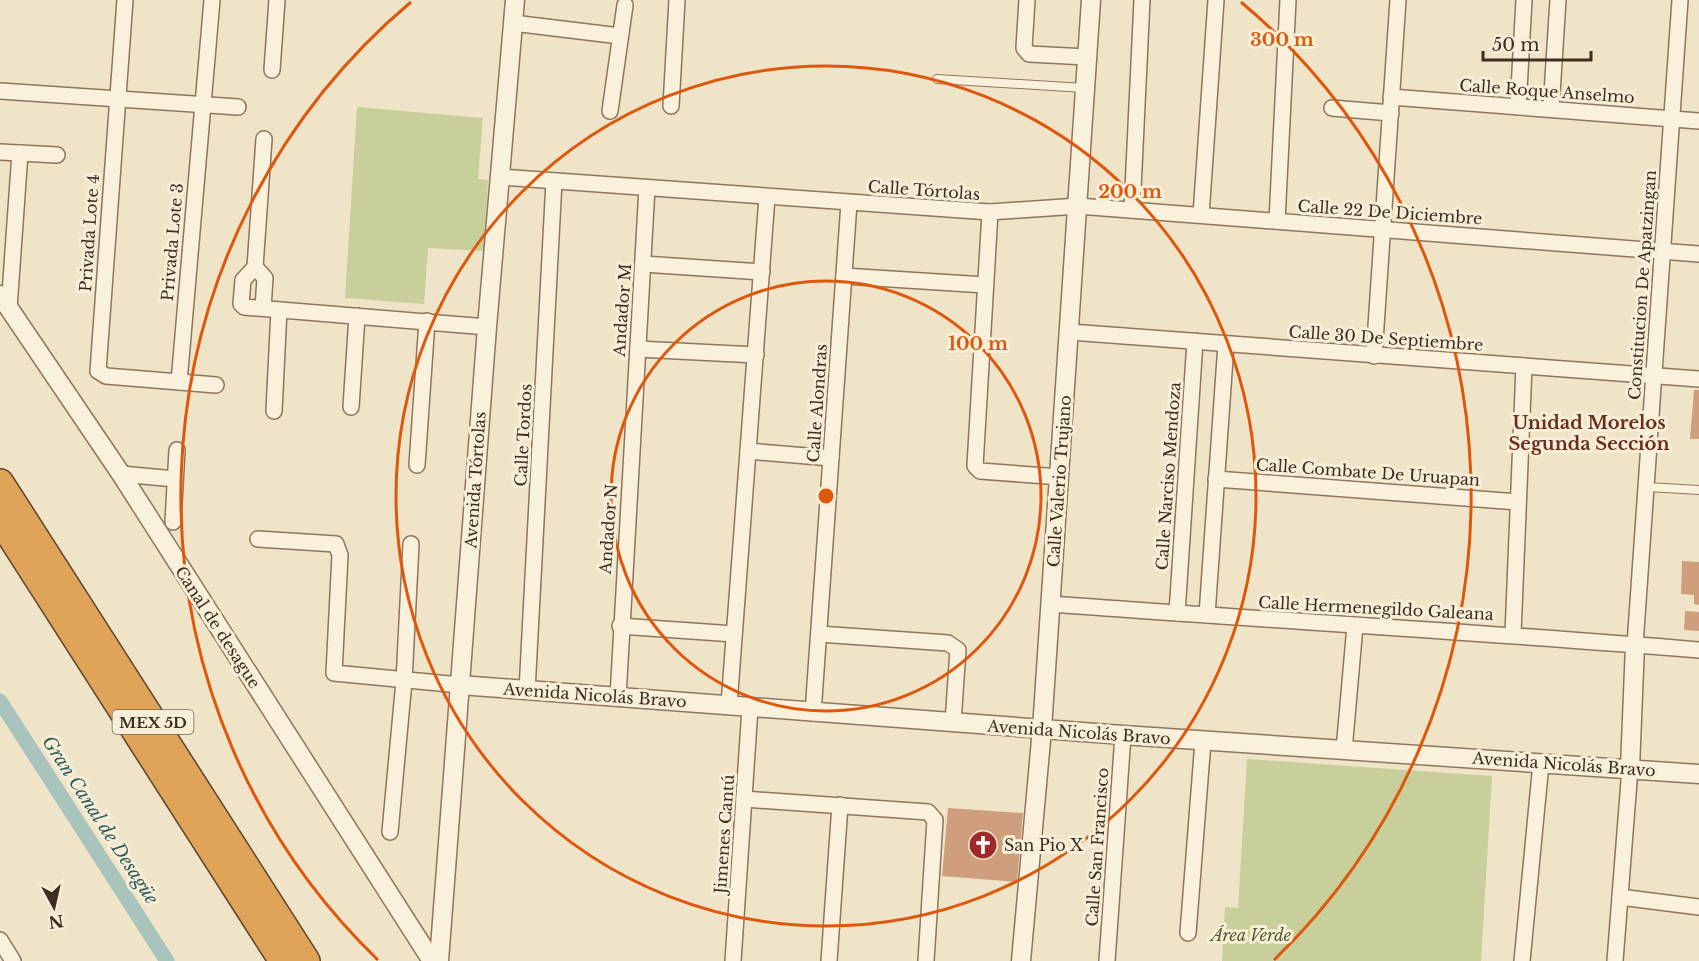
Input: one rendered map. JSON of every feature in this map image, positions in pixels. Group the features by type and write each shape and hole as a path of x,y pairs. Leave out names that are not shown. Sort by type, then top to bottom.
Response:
{"highway":[{"name":"MEX 5D","path":"0,483 306,961"},
{"name":"MEX 5D","path":"0,519 283,961"}],"street":[{"name":"Privada Lote 4","path":"125,0 116,98 98,371 106,376 179,382"},
{"name":"Privada Lote 3","path":"179,382 212,0"},
{"path":"272,70 277,0"},
{"name":"Avenida Tórtolas","path":"439,961 487,327 515,0"},
{"path":"671,106 677,0"},
{"path":"1027,0 1024,48 1029,54 1087,57"},
{"name":"Calle Valerio Trujano","path":"1021,961 1042,729 1092,0"},
{"path":"1132,210 1142,0"},
{"path":"1201,215 1216,0"},
{"path":"1276,221 1288,0"},
{"path":"1374,356 1398,0"},
{"path":"1518,107 1524,0"},
{"path":"1551,109 1558,0"},
{"name":"Constitucion De Apatzingan","path":"1635,645 1680,0"},
{"path":"610,111 625,4"},
{"path":"513,24 620,36"},
{"path":"0,91 238,108"},
{"name":"Calle Roque Anselmo","path":"1391,97 1699,121"},
{"path":"1332,108 1391,113"},
{"path":"264,139 255,267 243,280 241,304 244,307 487,327"},
{"path":"0,152 57,155"},
{"path":"4,302 20,153"},
{"name":"Calle Tórtolas","path":"500,177 990,212 1078,206"},
{"name":"Calle Tordos","path":"527,691 554,181"},
{"name":"Andador M","path":"632,434 647,188"},
{"path":"729,705 767,197"},
{"name":"Calle Alondras","path":"813,712 849,203"},
{"name":"Calle 22 De Diciembre","path":"1078,206 1699,254"},
{"path":"990,212 975,466 980,471 1060,477"},
{"path":"643,264 762,272"},
{"path":"255,267 265,278 271,309 274,411"},
{"path":"844,276 986,285"},
{"name":"Canal de desague","path":"4,302 121,474 432,961"},
{"path":"351,407 357,316"},
{"path":"417,465 427,321"},
{"name":"Calle 30 De Septiembre","path":"1070,332 1699,379"},
{"name":"Calle Narciso Mendoza","path":"1177,613 1195,341"},
{"path":"1207,615 1226,344"},
{"path":"638,349 756,355"},
{"path":"1513,634 1524,366"},
{"path":"179,382 216,385"},
{"name":"Andador N","path":"620,626 632,434"},
{"path":"173,522 177,450"},
{"path":"748,451 831,458"},
{"path":"121,474 175,479"},
{"name":"Calle Combate De Uruapan","path":"1216,479 1518,502"},
{"path":"258,539 336,544 340,555 334,673 460,686"},
{"path":"390,832 404,681 411,544"},
{"name":"Calle Hermenegildo Galeana","path":"1051,604 1355,626 1513,634 1699,650"},
{"path":"618,698 620,626 734,634"},
{"path":"1344,750 1355,626"},
{"path":"819,634 948,643 958,650 953,722"},
{"path":"1615,961 1630,768 1635,645"},
{"name":"Avenida Nicolás Bravo","path":"460,686 1203,741 1699,774"},
{"name":"Jimenes Cantú","path":"733,961 750,708"},
{"name":"Calle San Francisco","path":"1107,961 1123,735"},
{"path":"1188,933 1203,741"},
{"path":"1522,961 1541,763"},
{"path":"744,799 928,812 935,820 926,961"},
{"path":"829,961 840,805"},
{"path":"1620,897 1699,907"},
{"path":"0,940 13,961"}],"lane":[{"path":"937,79 1085,88"},
{"path":"1647,488 1699,490"}],"green space":[{"path":"357,107 483,118 478,179 488,180 484,251 428,248 424,304 345,298"},
{"name":"Área Verde","path":"1247,759 1492,776 1481,961 1222,961 1225,907 1238,908"}],"building":[{"path":"1694,390 1699,390 1699,439 1690,439"},
{"path":"1682,561 1699,562 1699,605 1694,604 1694,595 1681,594"},
{"path":"1685,611 1699,612 1699,631 1684,630"},
{"name":"San Pio X","path":"948,808 1023,813 1017,882 942,876"}],"waterway":[{"name":"Gran Canal de Desagüe","path":"0,701 167,961"}],"place":[{"name":"San Pio X","path":"983,845"}],"district":[{"name":"Unidad Morelos Segunda Sección","path":"1589,433"}]}
